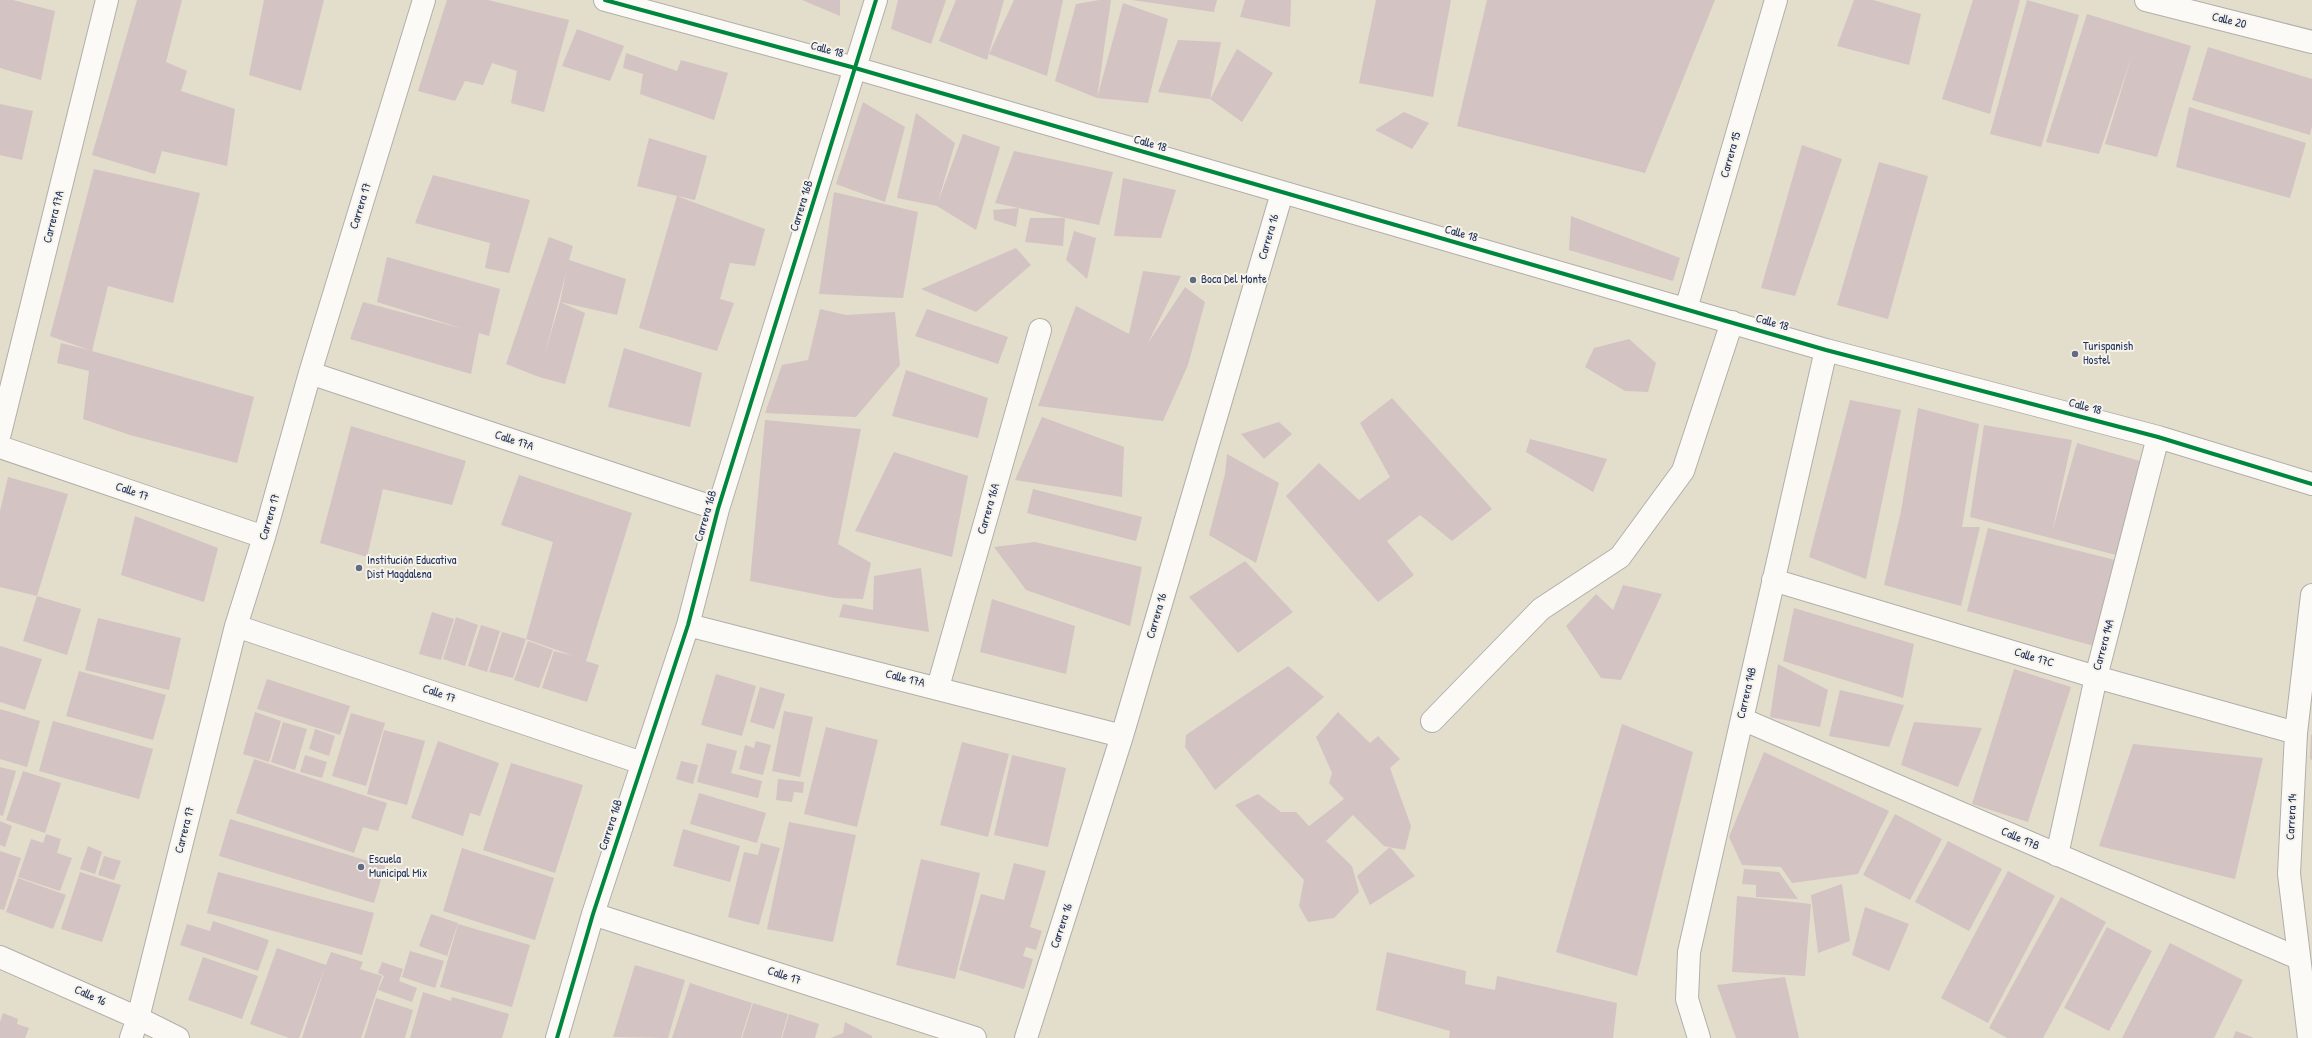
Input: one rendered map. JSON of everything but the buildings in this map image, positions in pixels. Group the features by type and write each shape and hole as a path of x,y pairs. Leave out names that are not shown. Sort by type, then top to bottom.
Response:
{"street":[{"name":"Carrera 17A","path":"0,434 107,0"},
{"name":"Carrera 17","path":"131,1038 138,1018 236,626 264,537 310,373 424,0"},
{"name":"Calle 18","path":"605,0 855,68 1826,350 2158,437 2312,484"},
{"name":"Carrera 16B","path":"557,1038 593,914 688,625 718,509 876,0"},
{"name":"Carrera 15","path":"1686,309 1776,0"},
{"name":"Calle 20","path":"2146,0 2312,42"},
{"name":"Carrera 16","path":"1026,1038 1122,736 1282,193"},
{"path":"1432,721 1541,609 1620,557 1683,471 1732,322"},
{"name":"Carrera 16A","path":"938,688 1040,330"},
{"name":"Carrera 14B","path":"1699,1038 1687,999 1689,952 1826,350"},
{"name":"Calle 17A","path":"310,373 718,509"},
{"name":"Carrera 14A","path":"2057,855 2096,677 2158,437"},
{"name":"Calle 17","path":"0,447 264,537"},
{"name":"Calle 17C","path":"1773,580 2096,677 2296,733"},
{"name":"Carrera 14","path":"2309,1038 2298,958 2289,874 2296,733 2312,595"},
{"name":"Calle 17A","path":"688,625 1122,736"},
{"name":"Calle 17","path":"236,626 642,763"},
{"name":"Calle 17B","path":"1742,719 2298,958"},
{"name":"Calle 17","path":"593,914 975,1038"},
{"name":"Calle 16","path":"0,957 138,1018 178,1038"}],"cycle path":[{"path":"605,0 855,68 1826,350 2158,437 2312,484"},
{"path":"557,1038 593,914 688,625 718,509 876,0"}],"place":[{"name":"Boca Del Monte","path":"1193,280"},
{"name":"Turispanish Hostel","path":"2075,354"},
{"name":"Institución Educativa Dist Magdalena","path":"359,568"},
{"name":"Escuela Municipal Mix","path":"361,867"}]}
